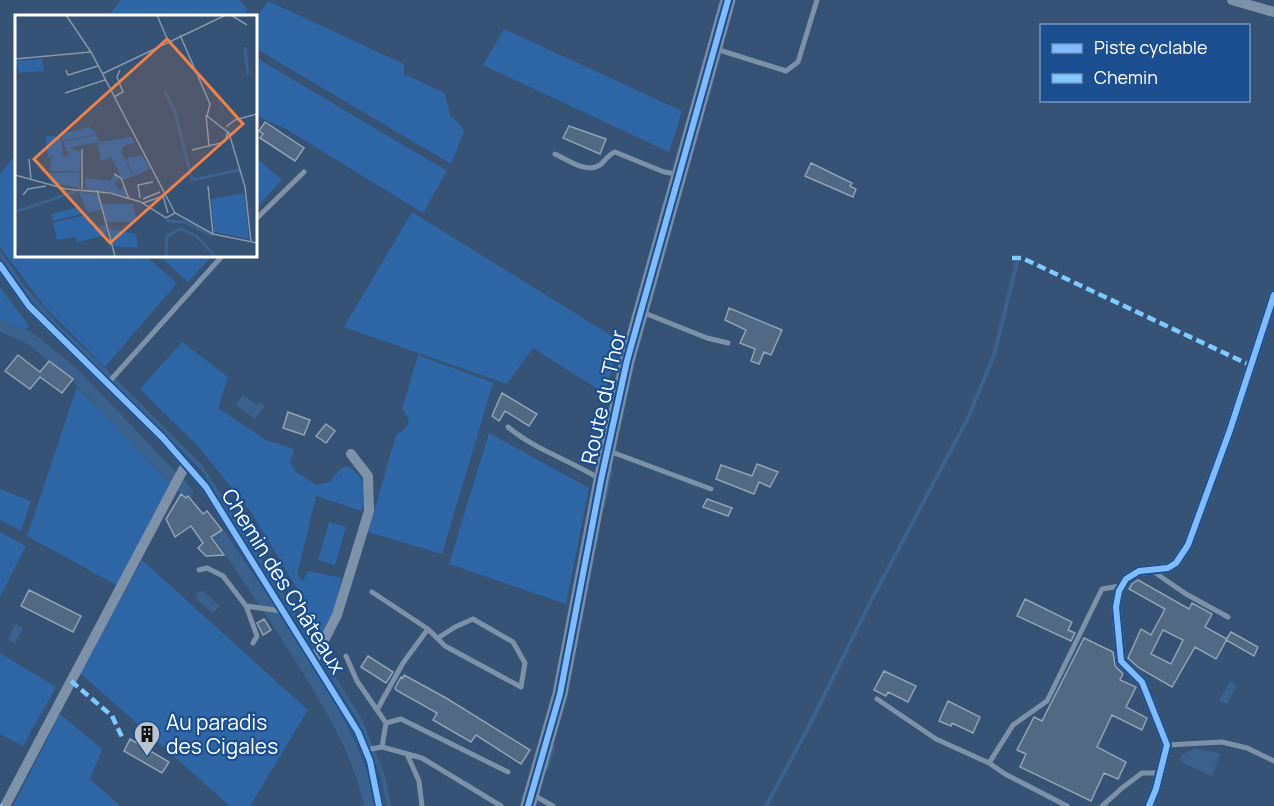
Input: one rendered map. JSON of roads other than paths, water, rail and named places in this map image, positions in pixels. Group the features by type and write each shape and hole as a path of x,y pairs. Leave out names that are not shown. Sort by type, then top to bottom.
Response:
{"street":[{"name":"Route du Thor","path":"530,800 560,694 601,480 627,361 728,0"},
{"path":"1232,0 1274,11"},
{"name":"Chemin des Châteaux","path":"0,265 29,306 163,438 206,488 358,732 370,761 379,806"},
{"path":"1149,806 1156,789 1167,745 1142,682 1121,662 1116,607 1119,591 1126,579 1139,572 1168,568 1176,563 1188,545 1230,430 1274,295"},
{"path":"314,660 337,615 369,511 368,476 351,454"},
{"path":"5,806 186,464"}],"lane":[{"path":"714,49 786,71 798,62 817,0"},
{"path":"555,154 593,169 609,154 615,152 664,172 679,174"},
{"path":"256,219 304,172"},
{"path":"107,384 222,256"},
{"path":"640,311 708,338 728,343"},
{"path":"508,428 524,441 588,471 601,480"},
{"path":"607,451 711,489"},
{"path":"199,570 207,568 223,576 246,606 257,636 254,643"},
{"path":"1152,571 1186,594 1228,617"},
{"path":"989,763 1013,725 1047,701 1102,589 1123,585"},
{"path":"372,592 428,629 445,646 521,687 525,663 513,642 473,620 455,627 438,638"},
{"path":"246,606 284,611"},
{"path":"377,710 403,663 428,629"},
{"path":"346,656 357,681 386,723 382,747"},
{"path":"877,699 936,739 989,763 1005,774 1066,806"},
{"path":"386,723 401,719 508,772"},
{"path":"1167,745 1222,742 1247,748 1274,761"},
{"path":"366,750 382,747 422,758 501,806"},
{"path":"406,754 420,781 422,806"},
{"path":"1102,806 1142,773 1160,774"},
{"path":"530,800 553,806"}],"waterway":[{"path":"0,254 23,287 60,329 202,468 316,649"},
{"path":"766,806 968,418 994,355 1017,262"},
{"path":"0,325 31,339 75,375 172,477"},
{"path":"603,507 611,470"},
{"path":"180,484 187,493"},
{"path":"220,536 287,636 336,718 360,770 370,806"},
{"path":"320,655 361,722 382,773 389,806"},
{"path":"547,768 553,746"}],"place":[{"name":"Au paradis des Cigales","path":"147,757"}]}
